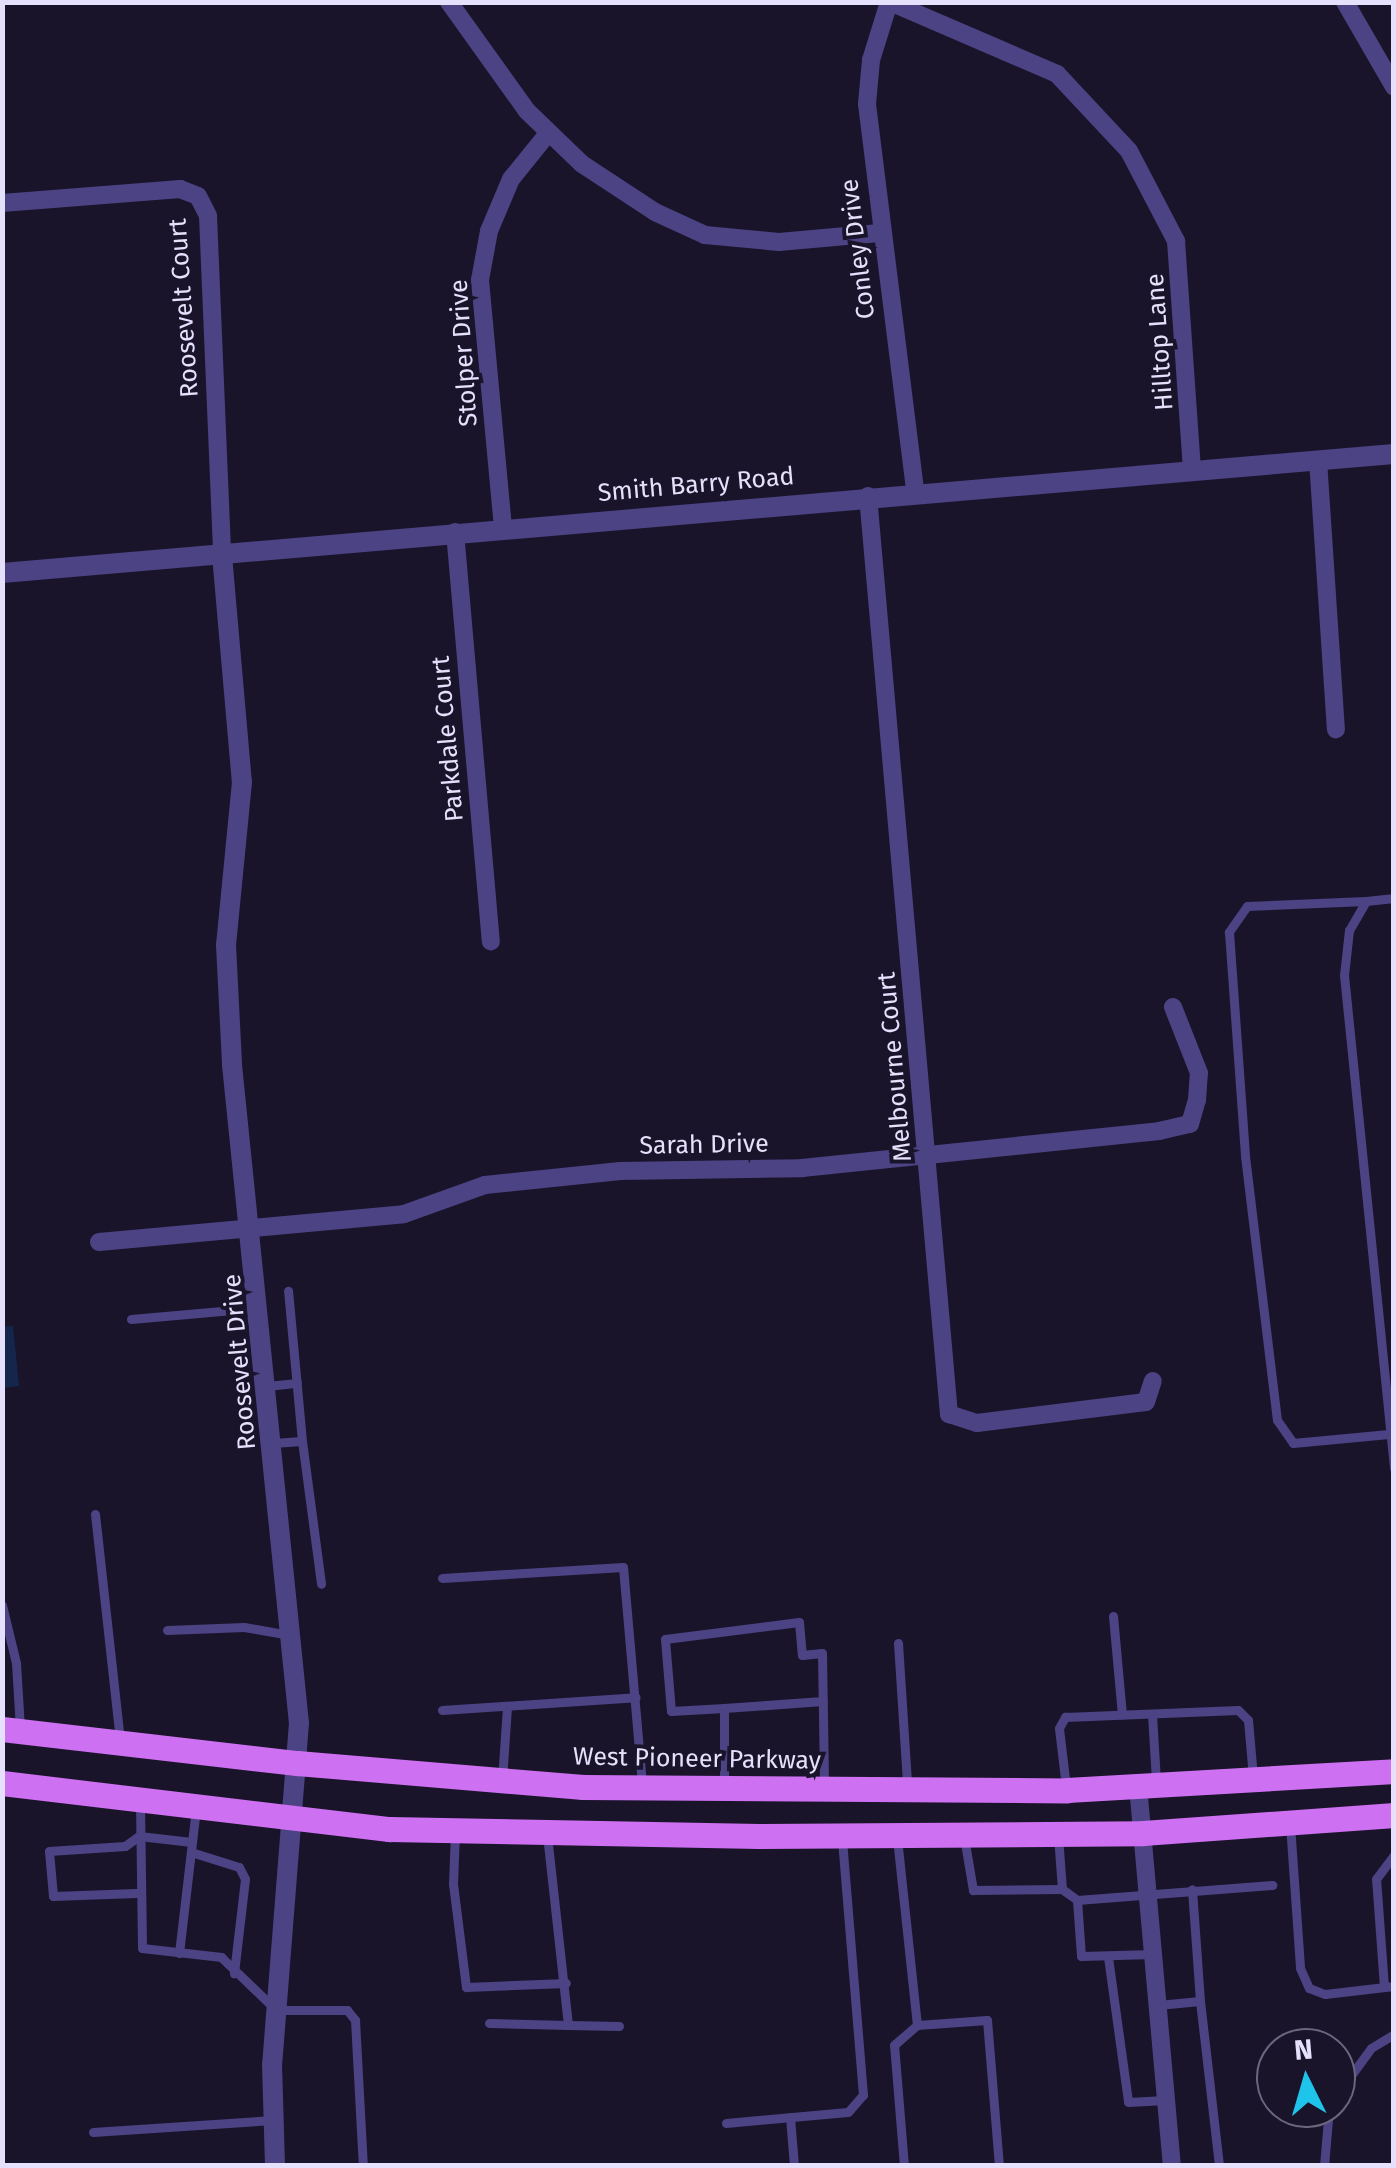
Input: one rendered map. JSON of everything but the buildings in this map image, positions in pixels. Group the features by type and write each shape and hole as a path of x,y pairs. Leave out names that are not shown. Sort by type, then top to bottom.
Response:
{"main road":[{"name":"West Pioneer Parkway","path":"11,1730 297,1764 501,1782 642,1789 824,1793 1066,1790 1394,1771"},
{"path":"2,1783 292,1817 455,1830 842,1835 1142,1833 1393,1816"}],"street":[{"path":"448,2 502,83 550,132 582,164 655,212 706,236 778,242 880,233"},
{"name":"Conley Drive","path":"890,2 868,78 880,233 915,492"},
{"name":"Hilltop Lane","path":"890,2 1056,74 1129,151 1176,241 1192,470"},
{"path":"1346,2 1394,86"},
{"name":"Stolper Drive","path":"503,528 480,280 489,232 511,179 550,132"},
{"name":"Roosevelt Court","path":"2,203 180,189 198,196 208,216 222,555"},
{"name":"Smith Barry Road","path":"2,573 1394,454"},
{"path":"1318,460 1336,729"},
{"name":"Melbourne Court","path":"868,496 949,1414 977,1423 1146,1402 1153,1381"},
{"name":"Parkdale Court","path":"455,532 491,941"},
{"name":"Roosevelt Drive","path":"222,555 242,782 226,945 293,1635 297,1764 276,2010 275,2166"},
{"name":"Sarah Drive","path":"99,1242 404,1214 484,1185 928,1154 1190,1124 1200,1073 1172,1007"},
{"path":"1147,1786 1142,1833 1172,2166"}],"lane":[{"path":"1389,1434 1292,1443 1276,1420 1244,1156 1229,932 1247,906 1394,898"},
{"path":"1366,902 1349,930 1344,976 1394,1468"},
{"path":"288,1291 321,1584"},
{"path":"131,1319 260,1308"},
{"path":"268,1386 297,1383"},
{"path":"273,1443 302,1442"},
{"path":"95,1514 121,1744"},
{"path":"442,1578 623,1567 642,1789"},
{"path":"2,1605 16,1663 11,1730"},
{"path":"1113,1616 1122,1715"},
{"path":"823,1701 671,1711 665,1639 800,1622 802,1655 822,1653 823,1701 824,1793"},
{"path":"167,1630 244,1627 293,1635"},
{"path":"898,1643 908,1792"},
{"path":"442,1710 636,1698"},
{"path":"501,1782 507,1706"},
{"path":"724,1708 724,1790"},
{"path":"1066,1790 1060,1720 1122,1715 1245,1713 1253,1779"},
{"path":"1147,1786 1152,1714"},
{"path":"140,1800 136,1893 142,1948 221,1957 276,2010 347,2010 356,2020 363,2166"},
{"path":"179,1953 196,1806"},
{"path":"1290,1822 1300,1968 1310,1988 1325,1994 1388,1986 1376,1879 1394,1856"},
{"path":"455,1830 453,1884 466,1986 566,1983"},
{"path":"546,1832 568,2025"},
{"path":"964,1834 972,1890 1062,1889 1077,1900 1272,1885"},
{"path":"1058,1834 1062,1889"},
{"path":"726,2123 848,2112 863,2095 842,1835"},
{"path":"897,1835 917,2025"},
{"path":"136,1893 53,1896 49,1851 125,1846 139,1836 192,1847 228,1861 245,1879 234,1973"},
{"path":"1192,1890 1219,2166"},
{"path":"1077,1900 1081,1956 1154,1954"},
{"path":"1108,1957 1128,2102 1166,2100"},
{"path":"1158,2005 1200,2002"},
{"path":"904,2166 894,2045 917,2025 987,2020 998,2166"},
{"path":"489,2024 619,2026"},
{"path":"1356,2069 1371,2048 1394,2034"},
{"path":"790,2117 794,2166"},
{"path":"93,2132 274,2120"},
{"path":"1324,2166 1327,2128"}],"water":[{"path":"13,1326 19,1386 3,1388 3,1327"}]}
